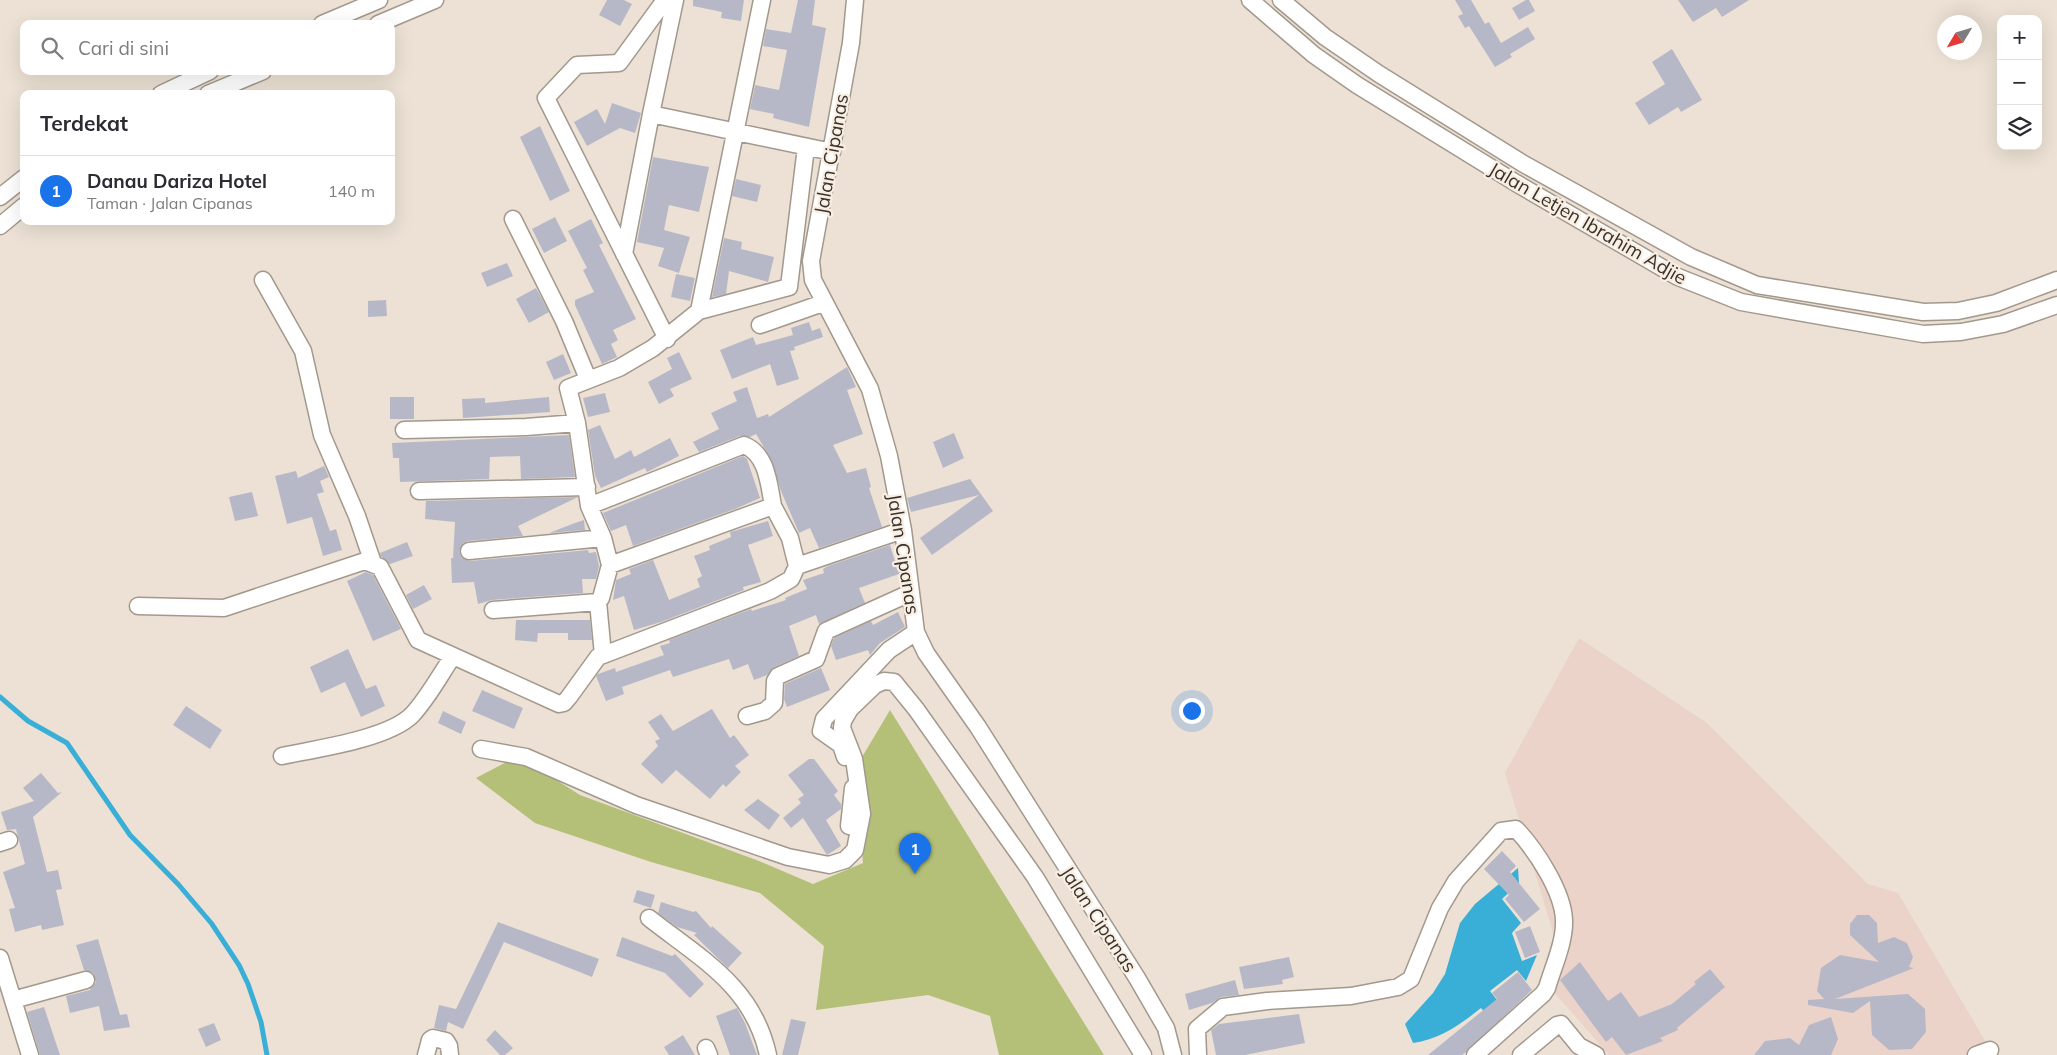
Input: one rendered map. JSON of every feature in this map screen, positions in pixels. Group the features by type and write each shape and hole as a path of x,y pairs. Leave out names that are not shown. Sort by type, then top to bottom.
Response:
{"street":[{"path":"332,20 379,0"},
{"path":"388,20 435,0"},
{"path":"665,0 619,63 577,65 546,98 667,339"},
{"path":"624,254 675,0"},
{"path":"699,311 762,0"},
{"name":"Jalan Cipanas","path":"855,0 851,42 811,261 813,280 823,303 842,334 870,389 889,456 903,530 916,632 926,653 978,727 1137,978 1166,1028 1173,1055"},
{"name":"Jalan Letjen Ibrahim Adjie","path":"1250,0 1314,54 1357,85 1516,183 1678,277 1742,302 1923,334 1961,332 2003,324 2057,304"},
{"name":"Jalan Letjen Ibrahim Adjie","path":"1281,0 1325,37 1378,74 1522,163 1691,257 1757,285 1823,297 1932,312 1958,311 1996,303 2057,280"},
{"path":"1314,54 1325,37"},
{"path":"170,90 201,75"},
{"path":"218,90 253,75"},
{"path":"651,114 832,152"},
{"path":"603,655 598,602 601,598 610,565 603,538 589,506 577,423 568,388 619,368 667,339 699,311 789,286 806,147"},
{"path":"0,197 20,181"},
{"path":"0,226 20,209"},
{"path":"513,219 564,321 588,379"},
{"path":"262,280 303,351 322,435 357,516 374,563"},
{"path":"760,326 823,303"},
{"path":"404,430 526,427 577,423"},
{"path":"138,606 224,608 365,561 374,563 380,567 418,640 559,704 564,703 598,657 770,591 790,579 797,566 790,538 773,506 767,475 759,455 753,448 744,445 589,506"},
{"path":"419,491 587,487"},
{"path":"610,565 773,506"},
{"path":"797,566 903,530"},
{"path":"469,550 603,538"},
{"path":"747,716 765,711 774,704 775,681 778,676 816,659 826,631 910,594"},
{"path":"493,610 598,602"},
{"path":"849,826 853,787 844,750 835,740 821,731 821,727 830,712 879,660 900,642 916,632"},
{"path":"282,756 358,740 394,727 411,716 453,656"},
{"path":"480,749 526,757 636,805 788,857 829,865 845,860 855,850 862,814 854,759 842,728 842,721 850,709 876,685 884,681 894,682 916,709 1035,877 1143,1055"},
{"path":"1198,1055 1197,1029 1224,1007 1268,1001 1351,996 1398,988 1411,979 1440,908 1456,881 1501,831 1516,829 1544,863 1564,920 1561,941 1547,988 1543,994 1475,1055"},
{"path":"648,918 732,984 750,1006 764,1035 768,1055"},
{"path":"0,958 30,1055"},
{"path":"12,1000 86,980"},
{"path":"1521,1055 1556,1025 1561,1024 1574,1050 1596,1055"},
{"path":"426,1055 430,1040 433,1038 446,1041 449,1046 450,1055"}],"shaded area":[{"path":"1579,638 1707,723 1868,884 1898,893 1987,1044 1965,1055 1609,1055 1553,991 1555,939 1505,773"}],"green space":[{"path":"890,710 1104,1055 999,1055 990,1016 928,995 816,1010 824,946 760,893 651,862 535,823 476,778 518,756 580,795 759,861 813,884 863,863 855,769"}],"water":[{"path":"1518,868 1519,883 1502,899 1521,923 1512,933 1522,961 1537,955 1526,981 1517,970 1490,991 1500,1004 1487,1015 1481,1008 1441,1035 1413,1043 1405,1024 1433,993 1445,974 1460,923 1475,904"}],"building":[{"path":"607,0 624,0 632,4 620,26 599,15"},
{"path":"693,0 744,0 741,21 721,18 722,12 693,6"},
{"path":"798,0 815,0 812,25 826,28 809,127 773,118 774,114 750,109 755,85 779,90 787,50 763,46 766,29 791,33"},
{"path":"1455,0 1471,0 1485,24 1489,22 1501,43 1528,27 1535,39 1510,54 1512,57 1495,67 1469,26 1465,28 1458,16 1463,14"},
{"path":"1529,0 1535,11 1519,20 1512,8"},
{"path":"1678,0 1749,0 1722,17 1716,8 1693,22"},
{"path":"1672,49 1702,100 1681,112 1678,107 1649,125 1635,103 1665,84 1652,62"},
{"path":"612,103 641,113 635,133 620,128 587,146 574,122 597,109 605,124"},
{"path":"540,126 570,191 550,201 520,137"},
{"path":"653,157 709,167 699,212 669,205 664,230 690,237 679,273 658,266 664,248 637,242"},
{"path":"736,179 761,185 757,202 732,196"},
{"path":"555,217 567,241 544,253 532,229"},
{"path":"591,219 603,243 599,245 636,319 613,330 618,340 611,344 617,357 602,364 575,305 575,300 594,292 583,270 587,268 568,231"},
{"path":"724,238 742,242 741,249 774,257 768,282 729,271 726,294 712,297"},
{"path":"507,263 513,276 487,287 481,273"},
{"path":"676,274 695,278 690,301 671,297"},
{"path":"536,288 549,312 529,323 516,299"},
{"path":"386,300 387,316 368,317 368,301"},
{"path":"809,322 812,331 820,328 823,337 794,347 795,350 790,351 799,379 777,386 770,364 732,379 720,350 753,337 756,345 793,335 791,328"},
{"path":"679,352 692,379 670,389 674,396 659,404 648,382 672,369 667,358"},
{"path":"563,354 571,373 554,380 546,362"},
{"path":"847,367 856,387 847,390 863,434 833,445 847,473 866,468 871,487 869,488 882,527 819,548 810,528 799,533 781,491 771,459 756,434 750,437 740,436 699,452 693,442 719,429 711,413 737,401 733,392 747,387 757,418 768,414 769,417"},
{"path":"605,393 610,412 588,417 583,398"},
{"path":"390,397 414,397 414,419 390,419"},
{"path":"549,397 550,412 463,418 462,399 485,398 485,403"},
{"path":"600,425 615,459 631,450 634,457 670,438 679,456 647,472 645,468 601,488 595,476 588,430"},
{"path":"954,433 964,458 943,468 933,442"},
{"path":"569,435 575,477 521,479 520,456 490,457 489,479 400,482 399,458 393,458 392,443"},
{"path":"743,456 747,459 760,498 633,546 626,525 611,531 603,513"},
{"path":"324,466 329,477 320,481 324,492 317,494 330,531 336,529 342,550 323,556 312,517 287,524 275,476 296,471 298,478"},
{"path":"970,479 993,511 932,555 920,538 979,495 911,512 907,498"},
{"path":"252,492 258,516 235,521 229,497"},
{"path":"578,497 518,526 523,536 468,541 463,543 459,551 461,557 470,561 588,550 589,553 596,552 599,566 596,579 582,579 583,593 492,600 478,604 474,582 452,583 451,558 453,558 455,522 425,519 426,501"},
{"path":"584,520 585,530 549,533 575,523"},
{"path":"768,521 773,536 748,545 761,582 743,587 744,590 661,622 634,630 624,596 613,600 616,580 631,574 629,569 653,560 669,600 700,587 697,579 702,576 694,556 710,550 709,546 731,537 730,532"},
{"path":"407,542 413,556 390,564 381,557 380,553"},
{"path":"890,545 899,574 859,588 865,603 819,624 816,615 789,626 799,656 774,667 767,675 754,680 748,664 733,670 729,659 673,677 670,670 622,687 624,694 606,701 596,676 598,674 615,668 616,672 664,655 660,646 670,643 669,640 751,609 752,611 786,600 785,598 807,589 803,580 824,573 823,569 828,566"},
{"path":"366,572 373,575 401,629 373,641 347,581"},
{"path":"424,585 432,599 413,609 406,595"},
{"path":"898,612 905,627 880,643 870,655 868,650 836,660 831,646 834,638 871,621 873,625"},
{"path":"516,620 590,620 592,640 568,640 568,633 538,633 537,642 515,640"},
{"path":"348,649 366,689 376,685 385,706 361,717 345,682 321,693 310,667"},
{"path":"821,668 830,690 787,707 784,699 785,684"},
{"path":"482,690 523,708 514,729 472,711"},
{"path":"186,706 222,730 210,749 173,725"},
{"path":"712,709 730,738 734,735 749,755 735,766 741,772 726,787 723,784 710,799 676,770 662,784 641,764 658,746 655,741 660,739 648,722 661,714 673,731"},
{"path":"443,711 466,722 461,734 438,723"},
{"path":"809,759 814,759 838,791 834,795 841,804 841,809 826,820 841,846 827,855 803,818 791,828 783,818 801,803 798,799 804,795 788,775"},
{"path":"41,773 58,793 62,792 33,817 47,872 58,870 62,889 56,890 64,925 42,930 41,925 15,932 9,909 15,908 3,872 25,864 16,829 7,830 1,812 34,801 23,788"},
{"path":"758,799 780,815 769,830 744,810"},
{"path":"1502,851 1516,866 1510,872 1540,909 1524,922 1505,899 1509,895 1484,869"},
{"path":"637,890 655,895 651,908 633,902"},
{"path":"661,902 693,912 696,911 711,928 712,926 742,953 728,968 694,935 697,933 677,927 658,913"},
{"path":"1857,915 1869,915 1877,923 1878,943 1894,937 1907,943 1913,957 1909,967 1914,968 1835,999 1908,994 1925,1009 1926,1032 1912,1049 1889,1050 1872,1035 1870,1001 1853,1013 1808,1005 1808,1000 1824,999 1817,991 1821,968 1840,955 1879,962 1850,935 1850,924"},
{"path":"498,922 599,959 592,977 504,942 463,1029 448,1022 446,1031 434,1028 439,1005 456,1009"},
{"path":"1530,926 1540,952 1525,958 1515,932"},
{"path":"622,937 672,956 675,954 704,984 690,998 665,973 616,956"},
{"path":"98,939 120,1015 127,1014 130,1027 104,1031 99,1006 70,1013 66,996 90,990 96,982 93,973 84,970 76,945"},
{"path":"1289,957 1294,977 1282,980 1283,984 1244,989 1239,967"},
{"path":"1580,962 1608,1001 1621,992 1639,1017 1672,1004 1696,984 1694,982 1710,969 1725,987 1677,1028 1678,1030 1660,1038 1663,1041 1626,1055 1612,1037 1606,1042 1560,980"},
{"path":"1518,972 1532,990 1466,1052 1462,1055 1428,1055 1497,999 1492,993"},
{"path":"1235,980 1239,995 1221,997 1212,1003 1189,1010 1185,994"},
{"path":"44,1007 60,1055 40,1055 27,1012"},
{"path":"737,1008 757,1055 730,1055 716,1016"},
{"path":"1299,1014 1305,1043 1245,1055 1216,1055 1211,1030 1219,1024"},
{"path":"1831,1017 1838,1039 1831,1055 1754,1055 1765,1041 1790,1038 1799,1045 1809,1025"},
{"path":"791,1019 806,1022 798,1055 782,1055"},
{"path":"214,1023 221,1040 206,1047 198,1029"},
{"path":"495,1030 513,1048 505,1055 500,1055 486,1040"},
{"path":"683,1035 695,1055 669,1055 664,1047"}],"waterway":[{"path":"0,697 28,721 67,743 130,835 178,884 212,924 239,965 248,984 261,1022 267,1055"}],"place":[{"name":"Danau Dariza Hotel","path":"915,874"}]}
